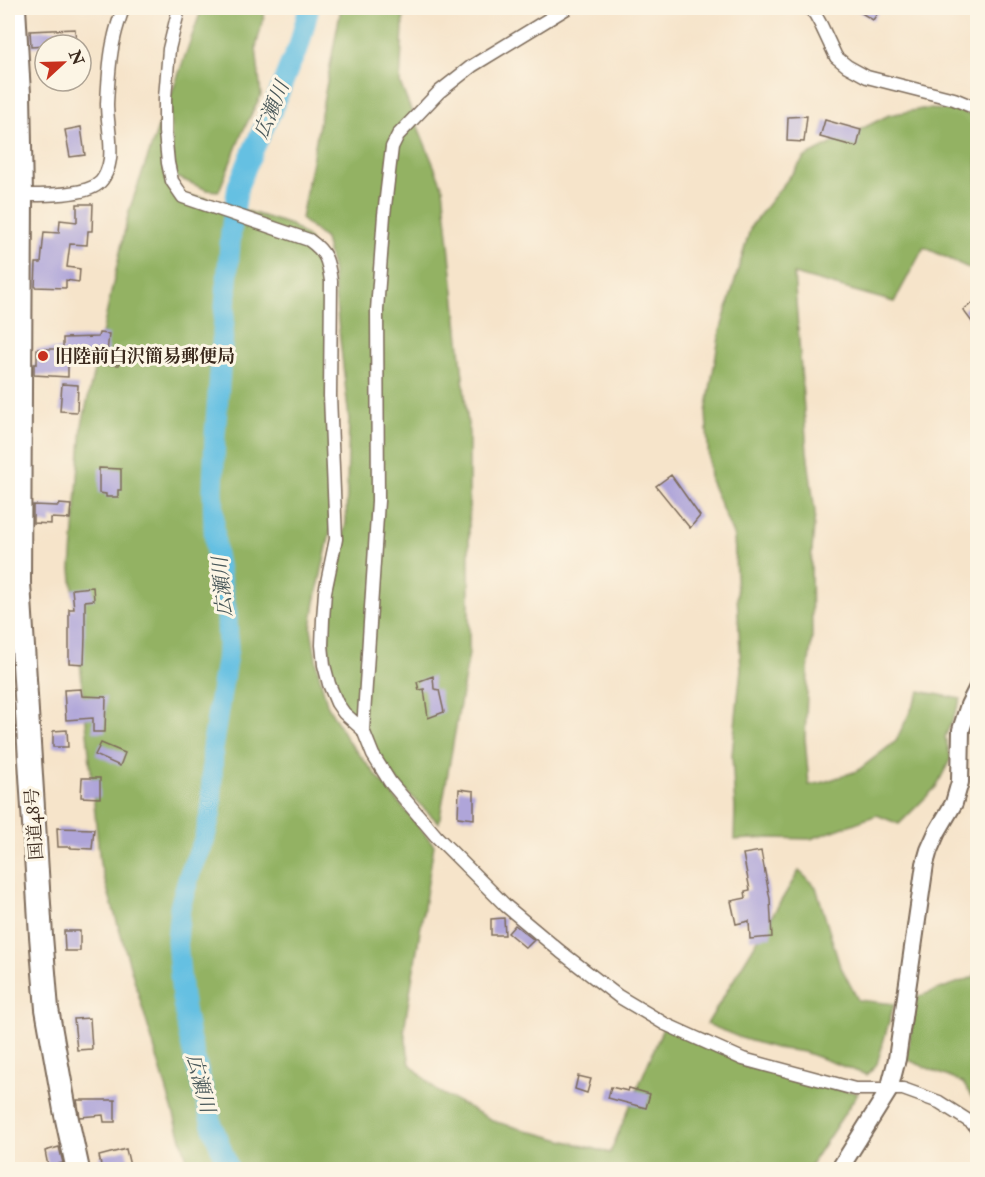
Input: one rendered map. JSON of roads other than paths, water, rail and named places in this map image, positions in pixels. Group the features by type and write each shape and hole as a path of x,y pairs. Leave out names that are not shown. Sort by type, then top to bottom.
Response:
{"highway":[{"name":"国道48号","path":"14,8 21,195 13,504 47,1009 78,1170"}],"street":[{"path":"21,195 85,190 98,184 106,174 110,162 107,105 110,68 114,39 123,8"},
{"path":"179,8 169,49 165,98 165,132 172,181 183,197 309,240 320,248 328,262 331,280 330,396 336,539 325,592 322,645 324,665 333,694 344,713 363,729"},
{"path":"567,8 471,66 440,92 398,135 392,147 377,310 378,501 363,729 373,755 390,782 436,836 506,906 618,996 665,1024 743,1059 855,1089 903,1089 939,1102 972,1123 978,1131"},
{"path":"809,8 815,14 836,57 846,66 867,77 954,99 978,109"},
{"path":"839,1170 889,1090 897,1059 927,857 937,832 954,803 960,782 961,730 978,687"}],"waterway":[{"name":"広瀬川","path":"229,1170 212,1125 189,1036 182,997 177,940 180,907 190,873 204,841 211,811 213,743 228,648 227,615 216,554 213,490 215,435 231,231 238,186 299,46 309,8"}],"place":[{"name":"旧陸前白沢簡易郵便局","path":"43,356"}]}
